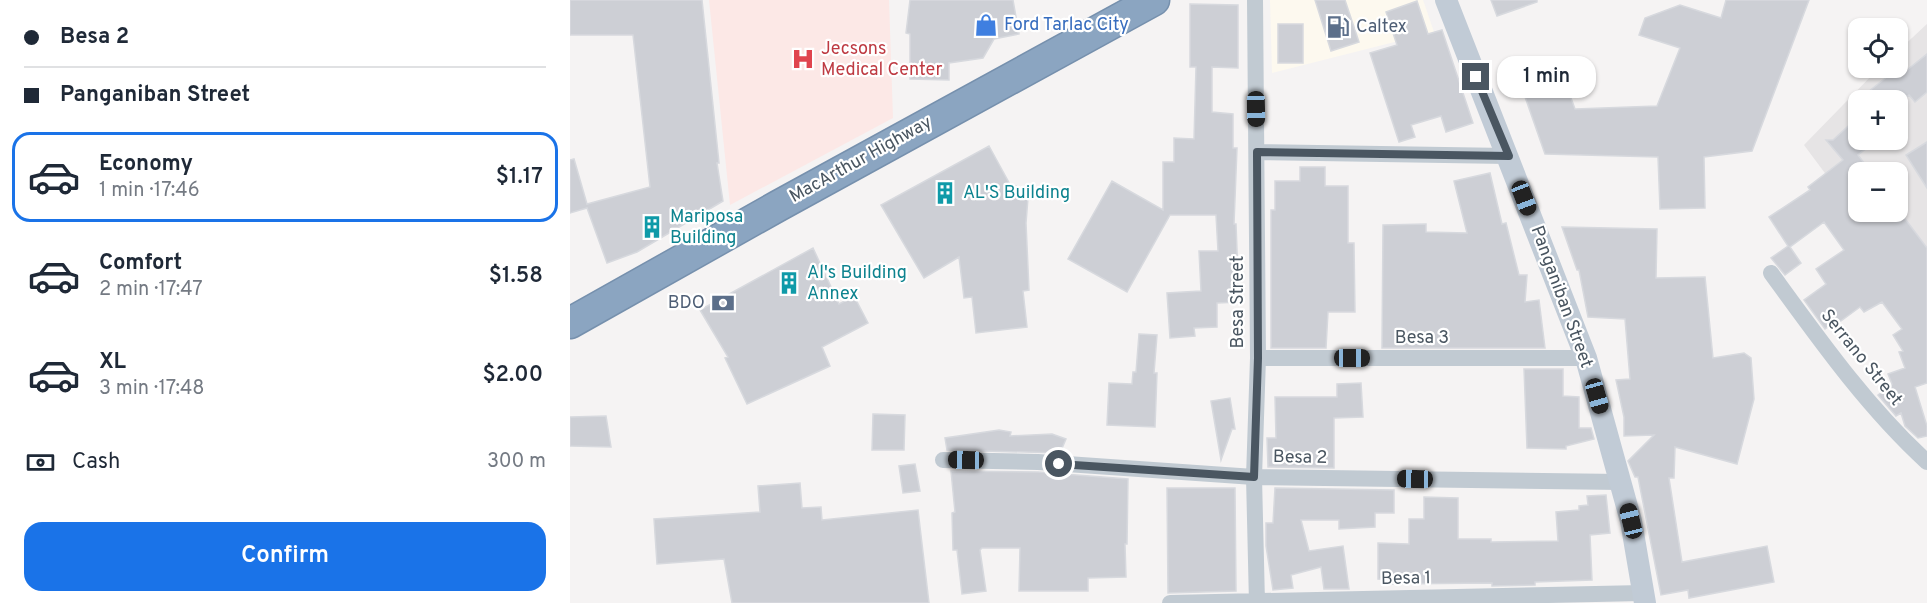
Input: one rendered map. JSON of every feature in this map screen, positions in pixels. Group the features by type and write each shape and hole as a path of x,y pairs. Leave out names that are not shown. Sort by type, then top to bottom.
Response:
{"highway":[{"name":"MacArthur Highway","path":"570,323 826,179 1154,0"}],"street":[{"name":"Besa Street","path":"1255,0 1258,358 1254,477 1257,603"},
{"name":"Panganiban Street","path":"1446,0 1586,357 1631,521 1644,598"},
{"path":"1257,152 1509,156"},
{"name":"Serrano Street","path":"1771,273 1828,352 1875,407 1927,462"},
{"name":"Besa 3","path":"1258,358 1586,357"},
{"name":"Besa 2","path":"943,460 1038,462 1254,477 1621,482"},
{"name":"Besa 1","path":"1170,603 1644,598"}],"shaded area":[{"name":"Jecsons Medical Center","path":"709,0 889,0 893,118 730,205"},
{"path":"1270,0 1423,0 1434,32 1272,73"},
{"path":"1927,24 1927,310 1861,222 1908,222 1908,162 1848,162 1848,204 1804,145 1848,100 1848,150 1908,150 1908,90 1858,90 1869,78 1908,78 1908,42"}],"building":[{"path":"570,0 702,0 719,163 717,163 723,201 637,252 607,263 587,208 570,213 570,160 574,159 587,204 650,187 633,35 570,35"},
{"path":"910,0 1013,0 1019,34 994,39 983,58 949,63 949,80 910,79 910,34 906,33"},
{"name":"Caltex","path":"1315,0 1345,0 1359,42 1331,51"},
{"path":"1491,0 1537,0 1537,2 1497,16"},
{"path":"1726,0 1809,0 1752,151 1704,157 1705,208 1660,209 1658,157 1545,154 1516,71 1558,62 1575,109 1657,106 1680,48 1639,35 1645,18 1680,5 1721,18"},
{"path":"1417,1 1428,34 1442,30 1473,123 1446,132 1441,116 1411,125 1415,137 1399,142 1370,53 1397,45 1386,12"},
{"path":"1190,4 1238,5 1238,68 1212,67 1212,112 1233,114 1233,148 1237,148 1234,224 1236,224 1239,302 1217,303 1217,327 1194,328 1195,336 1170,338 1167,293 1201,291 1199,251 1218,251 1216,215 1170,215 1127,292 1068,259 1112,181 1163,210 1163,162 1174,162 1174,138 1194,139 1196,67 1190,67"},
{"path":"1278,24 1303,24 1303,63 1278,63"},
{"path":"1927,54 1927,92 1915,102 1908,96 1908,90 1870,90 1886,78 1908,78 1908,69"},
{"path":"1848,126 1848,150 1864,150 1858,155 1863,162 1848,162 1848,222 1908,222 1927,248 1927,383 1915,387 1927,426 1927,436 1918,438 1905,426 1901,413 1896,416 1878,395 1892,384 1888,374 1905,368 1899,352 1903,351 1893,335 1902,329 1882,302 1864,312 1860,307 1834,326 1832,324 1825,329 1804,300 1826,284 1816,269 1844,250 1824,222 1790,247 1801,263 1785,275 1771,258 1788,246 1769,217 1810,190 1808,187 1843,160 1826,140 1833,140"},
{"path":"1927,142 1927,188 1906,155"},
{"path":"989,146 1012,188 1016,186 1028,198 1026,223 1029,290 1023,291 1027,327 976,333 972,297 964,298 959,257 924,278 881,205"},
{"path":"1300,167 1325,167 1325,186 1348,186 1348,243 1354,243 1355,312 1328,312 1326,348 1271,348 1271,210 1275,210 1275,181 1300,181"},
{"path":"1490,173 1502,224 1506,223 1519,275 1527,275 1525,302 1539,300 1545,348 1382,348 1383,225 1426,224 1426,232 1467,233 1454,181"},
{"path":"1562,227 1657,229 1656,278 1705,277 1713,358 1744,353 1751,358 1754,399 1737,464 1675,447 1674,478 1669,478 1682,562 1767,546 1774,582 1689,598 1688,590 1661,595 1638,477 1635,477 1628,461 1654,435 1624,436 1624,417 1616,380 1630,379 1625,319 1588,317 1579,270 1577,270"},
{"path":"813,248 839,304 854,296 868,323 822,347 830,366 747,404 725,358 728,357 700,310"},
{"path":"1139,334 1157,335 1154,373 1157,373 1155,427 1107,425 1109,383 1132,384 1133,372 1136,372"},
{"path":"1524,369 1563,369 1563,396 1579,397 1579,428 1591,428 1594,439 1566,446 1566,449 1527,448"},
{"path":"1361,383 1363,417 1334,418 1334,468 1268,467 1267,438 1276,438 1275,397 1337,397 1337,384"},
{"path":"1230,398 1235,429 1232,429 1221,460 1211,401"},
{"path":"873,414 905,415 904,450 872,450"},
{"path":"606,416 611,447 570,446 570,417"},
{"path":"999,430 1011,432 1010,436 1052,434 1066,439 1060,453 947,450 945,438"},
{"path":"915,464 920,491 903,493 899,466"},
{"path":"951,471 1038,472 1128,479 1126,577 1088,578 1088,591 1019,591 1020,548 982,548 980,550 986,591 962,594 957,550 953,550 952,513 955,512"},
{"path":"800,483 802,508 821,507 822,520 918,510 929,603 732,603 724,559 657,564 654,519 760,512 758,486"},
{"path":"1167,488 1235,488 1236,591 1168,593"},
{"path":"1275,488 1394,490 1394,513 1375,513 1375,527 1339,529 1339,520 1301,520 1309,551 1343,546 1349,589 1324,589 1321,567 1291,575 1293,588 1273,590 1266,546 1266,523 1273,523"},
{"path":"1606,495 1610,533 1590,535 1592,580 1492,586 1492,583 1390,584 1391,580 1378,579 1378,543 1409,544 1409,519 1424,519 1424,497 1458,498 1458,539 1491,539 1491,542 1558,541 1556,512 1579,510 1579,506 1588,505 1587,496"}],"place":[{"name":"Ford Tarlac City","path":"986,25"},
{"name":"Caltex","path":"1338,27"},
{"name":"Jecsons Medical Center","path":"803,59"},
{"name":"AL'S Building","path":"945,193"},
{"name":"Mariposa Building","path":"652,227"},
{"name":"Al's Building Annex","path":"789,283"},
{"name":"BDO","path":"723,303"}],"route":[{"path":"1059,464 1254,477 1258,358 1257,152 1509,156 1476,77"}]}
